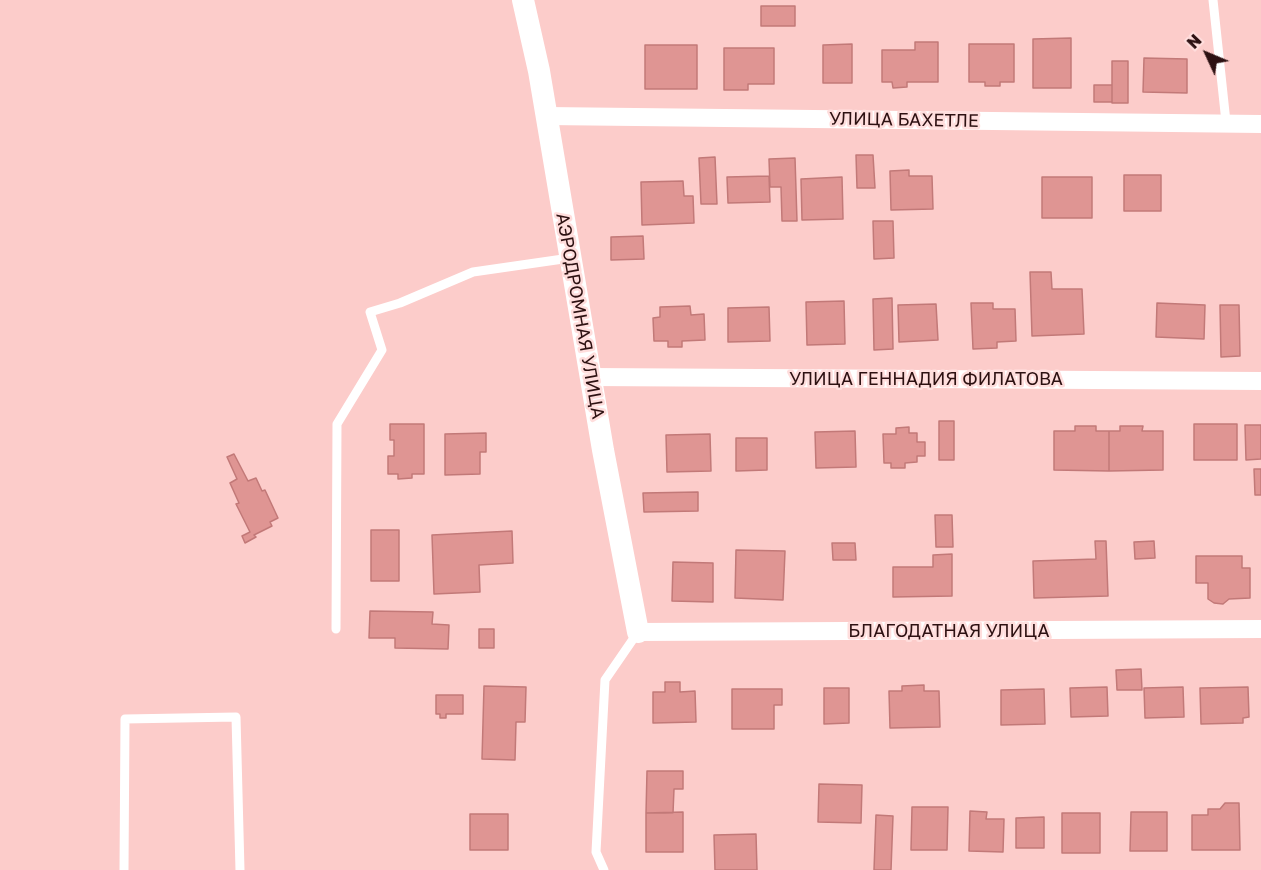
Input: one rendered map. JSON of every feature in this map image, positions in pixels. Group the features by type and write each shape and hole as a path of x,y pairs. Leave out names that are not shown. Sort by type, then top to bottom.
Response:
{"street":[{"name":"АЭРОДРОМНАЯ УЛИЦА","path":"523,0 546,116 638,632"},
{"name":"УЛИЦА БАХЕТЛЕ","path":"546,116 1261,124"},
{"name":"УЛИЦА ГЕННАДИЯ ФИЛАТОВА","path":"591,377 1261,381"},
{"name":"БЛАГОДАТНАЯ УЛИЦА","path":"638,632 1261,629"}],"lane":[{"path":"1213,0 1226,122"},
{"path":"336,629 337,424 382,350 370,312 400,303 473,272 570,258"},
{"path":"604,870 596,852 605,680 638,632"},
{"path":"124,870 124,719 236,717 240,870"}],"building":[{"path":"761,6 795,6 795,26 761,26"},
{"path":"1071,38 1071,88 1033,88 1033,39"},
{"path":"915,42 938,42 938,82 907,82 907,87 893,88 892,82 882,82 882,50 915,50"},
{"path":"852,44 852,83 823,83 823,45"},
{"path":"969,44 1014,44 1014,82 1000,82 1000,86 985,86 985,82 969,82"},
{"path":"645,45 697,45 697,89 645,89"},
{"path":"724,48 774,48 774,84 748,84 748,90 724,90"},
{"path":"1144,58 1187,59 1187,93 1143,92"},
{"path":"1112,61 1128,61 1128,103 1112,103"},
{"path":"1094,85 1112,85 1112,102 1094,102"},
{"path":"856,155 873,155 875,188 857,188"},
{"path":"715,157 717,204 701,204 699,158"},
{"path":"795,158 797,221 782,221 781,187 770,187 769,159"},
{"path":"909,170 909,176 932,176 933,209 891,210 890,171"},
{"path":"1124,175 1161,175 1161,211 1124,211"},
{"path":"769,176 770,202 728,203 727,177"},
{"path":"842,177 843,219 802,220 801,179"},
{"path":"1042,177 1092,177 1092,218 1042,218"},
{"path":"683,181 684,196 693,196 694,223 642,225 641,182"},
{"path":"873,221 893,221 894,258 874,259"},
{"path":"643,236 644,259 611,260 611,237"},
{"path":"1030,272 1051,272 1052,289 1082,289 1084,334 1032,336"},
{"path":"892,298 893,349 874,350 873,299"},
{"path":"844,301 845,344 807,345 806,302"},
{"path":"971,303 993,303 993,309 1015,309 1016,341 997,342 997,348 973,349"},
{"path":"1157,303 1205,305 1204,339 1156,337"},
{"path":"936,304 938,340 899,342 898,305"},
{"path":"1220,305 1239,305 1240,356 1221,357"},
{"path":"690,306 691,315 704,314 705,340 682,341 682,347 668,347 668,341 654,341 653,318 660,317 660,307"},
{"path":"769,307 770,341 728,342 728,308"},
{"path":"939,421 954,421 954,460 939,460"},
{"path":"390,424 424,424 424,474 412,474 412,478 398,479 398,474 388,474 388,456 394,456 394,440 390,440"},
{"path":"1194,424 1237,424 1237,460 1194,460"},
{"path":"1245,425 1261,425 1261,459 1246,460"},
{"path":"1075,426 1096,426 1096,431 1109,431 1109,471 1054,470 1054,431 1075,431"},
{"path":"1120,426 1143,426 1142,431 1163,431 1163,470 1109,471 1109,431 1120,431"},
{"path":"909,427 909,433 917,433 917,442 925,442 925,456 917,456 917,462 905,463 905,468 891,468 891,463 884,463 883,434 896,434 896,428"},
{"path":"855,431 856,467 816,468 815,432"},
{"path":"486,433 486,452 480,452 480,474 445,475 445,434"},
{"path":"710,434 711,471 667,472 666,435"},
{"path":"736,438 767,438 767,470 736,471"},
{"path":"234,454 248,481 256,478 262,491 265,490 278,518 270,522 272,526 254,535 256,537 245,543 242,536 250,532 236,504 239,503 230,483 237,479 227,457"},
{"path":"1254,469 1261,469 1261,495 1255,495"},
{"path":"698,492 698,511 644,512 643,493"},
{"path":"935,515 952,515 953,547 936,547"},
{"path":"371,530 399,530 399,581 371,581"},
{"path":"512,531 513,563 479,565 480,592 434,594 432,535"},
{"path":"1095,541 1106,541 1108,596 1034,598 1033,561 1096,559"},
{"path":"1154,541 1155,558 1135,559 1134,542"},
{"path":"832,543 855,543 856,560 833,560"},
{"path":"736,550 785,551 783,600 735,598"},
{"path":"952,554 952,596 893,597 893,567 933,567 933,555"},
{"path":"1196,556 1242,556 1242,568 1250,568 1250,598 1229,599 1223,604 1214,603 1208,599 1208,583 1196,583"},
{"path":"673,562 713,563 713,602 672,601"},
{"path":"370,611 433,612 432,624 449,625 448,649 395,648 395,638 369,638"},
{"path":"479,629 494,629 494,648 479,648"},
{"path":"1141,669 1142,690 1117,690 1116,670"},
{"path":"665,682 680,682 680,692 695,691 696,722 653,723 653,692 665,692"},
{"path":"924,685 924,691 939,691 940,727 890,728 889,691 902,691 902,686"},
{"path":"484,686 526,687 525,722 516,722 515,760 482,759"},
{"path":"1107,687 1108,716 1071,717 1070,688"},
{"path":"1183,687 1184,717 1145,718 1144,688"},
{"path":"1248,687 1249,717 1243,718 1243,723 1201,724 1200,688"},
{"path":"824,688 849,688 849,723 824,724"},
{"path":"732,689 782,689 782,705 774,705 774,729 732,729"},
{"path":"1044,689 1045,724 1001,725 1001,690"},
{"path":"436,695 463,695 463,714 446,714 446,718 440,718 440,714 436,714"},
{"path":"647,771 683,771 683,789 674,789 673,813 646,813"},
{"path":"819,784 862,785 861,823 818,822"},
{"path":"1225,803 1239,803 1240,850 1192,850 1192,815 1208,815 1208,809 1220,809"},
{"path":"912,807 948,807 947,850 911,850"},
{"path":"970,811 987,812 986,819 1004,819 1003,852 969,851"},
{"path":"683,812 683,852 646,852 646,813"},
{"path":"1131,812 1167,812 1167,851 1130,851"},
{"path":"1062,813 1100,813 1100,853 1062,853"},
{"path":"470,814 508,814 508,850 470,850"},
{"path":"876,815 893,816 891,870 874,870"},
{"path":"1044,817 1044,848 1016,848 1016,818"},
{"path":"756,834 757,870 715,870 714,835"}]}
